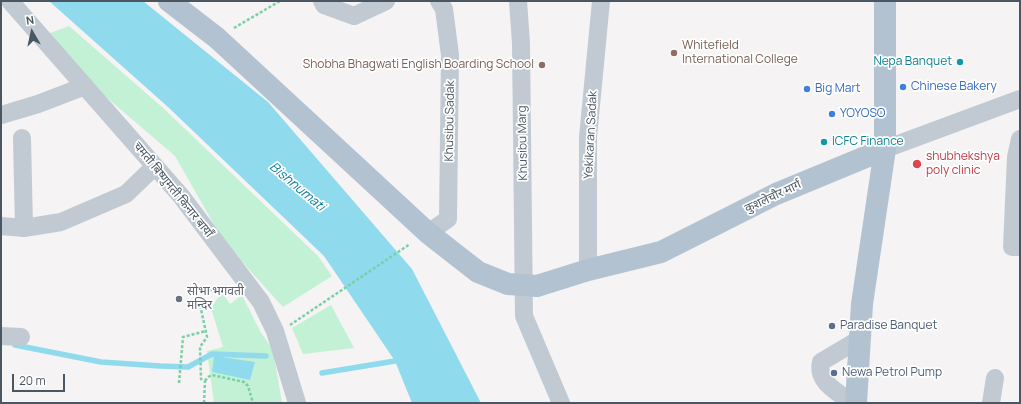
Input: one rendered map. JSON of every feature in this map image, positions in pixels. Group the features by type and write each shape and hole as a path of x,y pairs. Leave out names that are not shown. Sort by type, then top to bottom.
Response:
{"main road":[{"name":"कुशलेचौर मार्ग","path":"169,1 217,38 421,237 478,272 508,284 537,286 588,270 661,252 776,194 885,149"},
{"path":"856,403 858,340 862,304 885,149 885,1"}],"street":[{"name":"चमती बिष्णुमती किनार बायाँ","path":"10,1 181,196 261,302 275,331 297,403"},
{"path":"322,1 324,4 354,16 386,1"},
{"name":"Khusibu Sadak","path":"421,237 448,219 450,56 444,9 439,1"},
{"name":"Khusibu Marg","path":"518,1 521,43 525,286 524,316 561,403"},
{"name":"Yekikaran Sadak","path":"588,270 588,137 601,1"},
{"path":"1,115 63,96 85,86"},
{"name":"कुशलेचौर मार्ग","path":"885,149 1020,100"},
{"path":"22,138 24,228"},
{"path":"1020,139 1016,157 1012,247 1020,247"},
{"path":"1,226 24,228 61,222 126,194 155,166"},
{"path":"1,336 20,337"},
{"path":"852,403 822,379 820,368 821,362 858,340"},
{"path":"991,403 995,378"}],"path":[{"path":"217,38 280,1"},
{"path":"275,331 290,325 421,237"},
{"path":"205,381 201,379 200,347 207,337 199,300 203,292 245,281"},
{"path":"179,382 183,337 206,331"},
{"path":"204,403 205,381 212,375 244,382 248,386 254,403"}],"green space":[{"path":"69,26 162,107 318,256 332,276 283,307 224,242 175,156 37,38"},
{"path":"222,292 230,304 242,295 260,331 273,350 282,403 214,403 207,351 223,347 211,308"},
{"path":"331,305 354,348 303,354 292,328"}],"water":[{"name":"Bishnumati","path":"49,1 143,1 268,102 412,269 481,403 412,403 395,361 324,256 168,107"},
{"path":"214,356 255,362 250,380 212,372"}],"waterway":[{"path":"15,345 101,362 160,366 188,367 212,354 266,356"},
{"path":"322,373 395,361"}],"place":[{"name":"Whitefield International College","path":"674,53"},
{"name":"Nepa Banquet","path":"960,62"},
{"name":"Shobha Bhagwati English Boarding School","path":"542,65"},
{"name":"Chinese Bakery","path":"903,87"},
{"name":"Big Mart","path":"807,89"},
{"name":"YOYOSO","path":"832,114"},
{"name":"ICFC Finance","path":"824,142"},
{"name":"shubhekshya poly clinic","path":"917,164"},
{"name":"सोभा भगवती मन्दिर","path":"179,299"},
{"name":"Paradise Banquet","path":"832,326"},
{"name":"Newa Petrol Pump","path":"834,373"}]}
